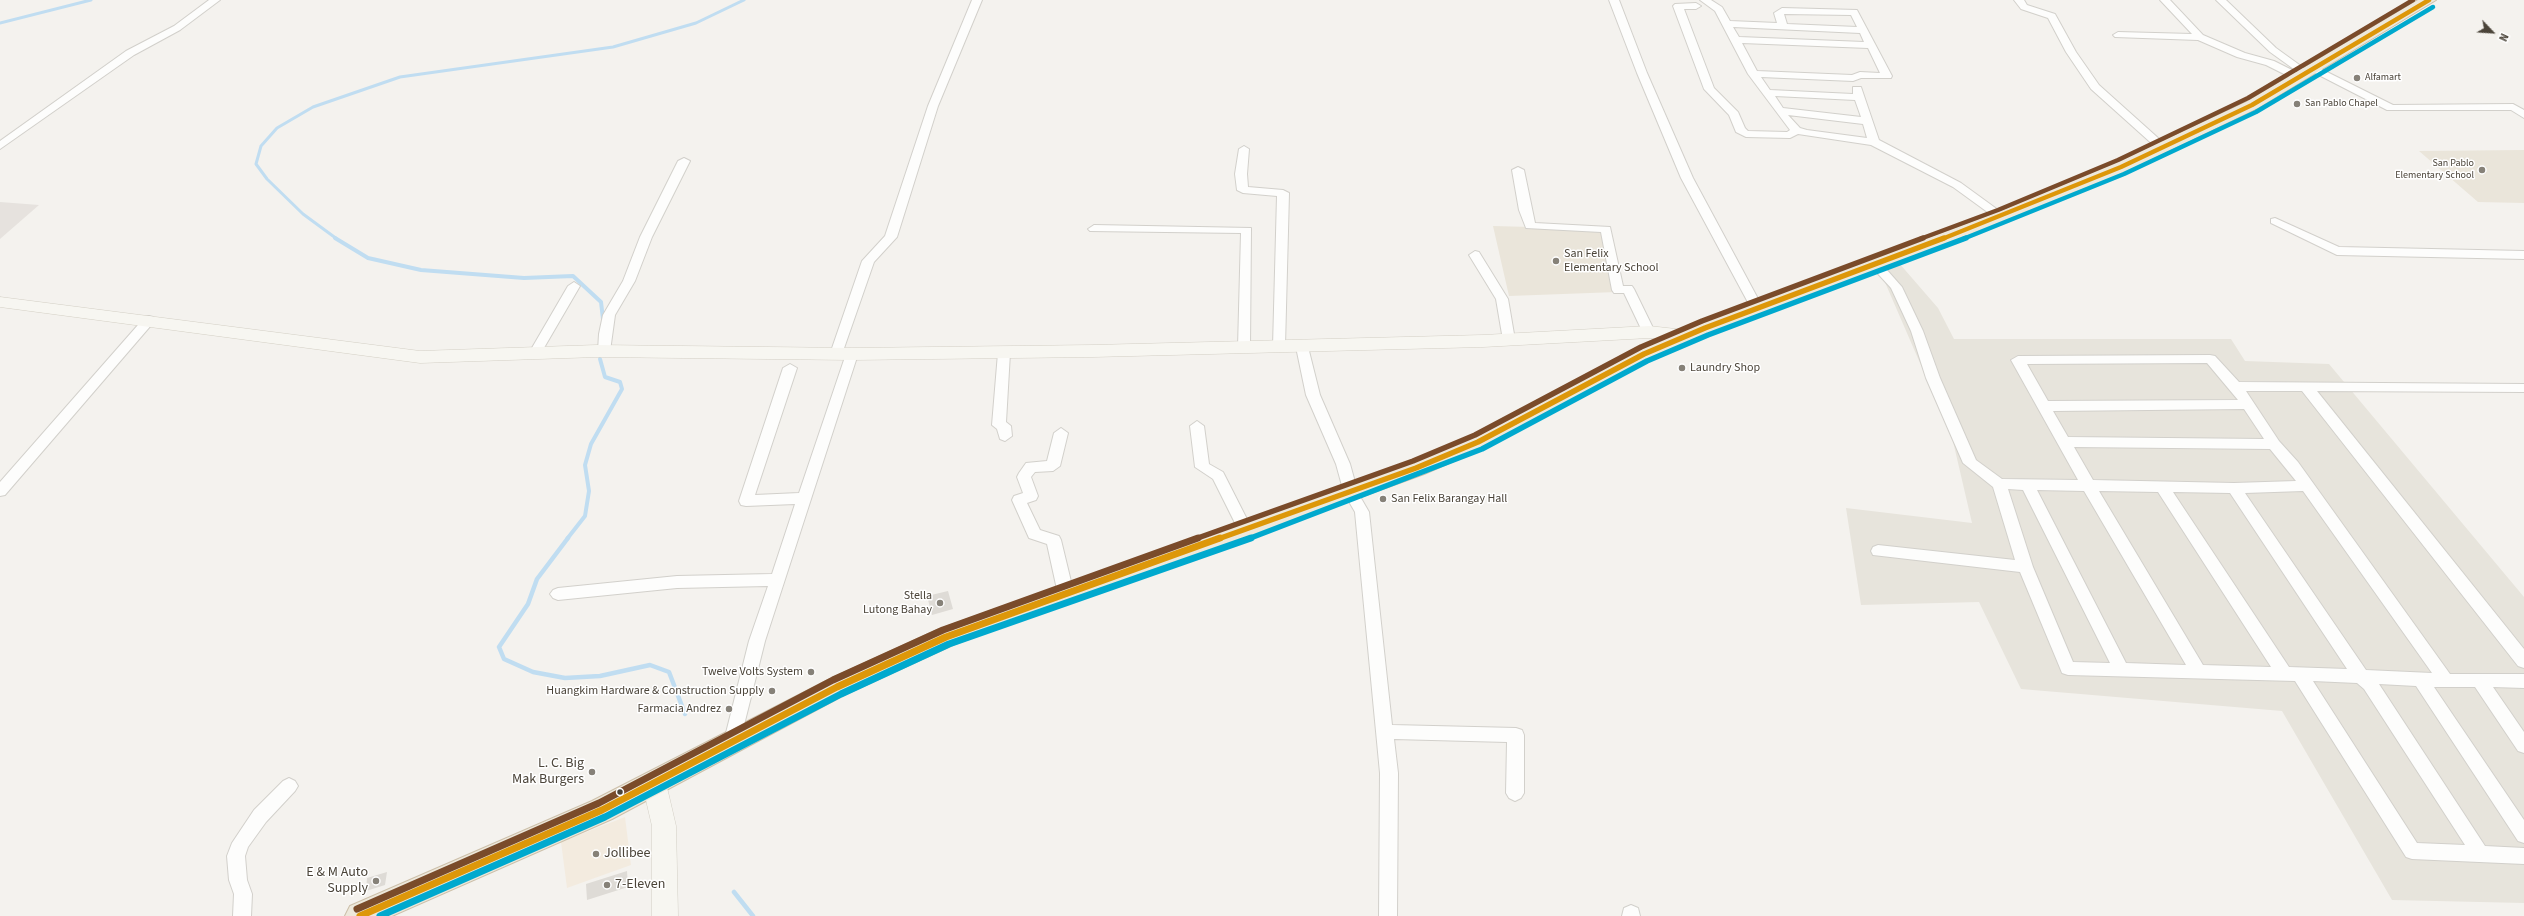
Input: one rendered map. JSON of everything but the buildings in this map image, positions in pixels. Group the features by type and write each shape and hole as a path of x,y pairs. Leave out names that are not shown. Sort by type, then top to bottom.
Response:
{"highway":[{"path":"360,916 602,810 730,745 837,687 946,637 1350,493 1478,442 1644,354 1685,336 2001,217 2163,148 2252,105 2307,74 2426,1"}],"street":[{"path":"0,146 130,53 177,28 215,0"},
{"path":"730,745 758,641 805,498 868,261 891,237 933,106 977,0"},
{"path":"1614,0 1642,73 1687,178 1757,308"},
{"path":"2019,0 2024,7 2052,16 2071,52 2096,87 2163,148"},
{"path":"2164,0 2200,37 2241,55 2307,74 2391,108 2513,106 2524,115"},
{"path":"2221,0 2273,50 2307,74"},
{"path":"1796,130 1790,135 1746,134 1740,130 1734,114 1708,89 1678,6 1697,2 1719,9 1727,21 1752,74 1788,122 1796,130 1811,134 1874,142 1957,185 2001,217"},
{"path":"1752,74 1853,78 1860,75 1887,76 1854,12 1782,11 1779,13 1783,26"},
{"path":"1727,21 1783,26 1864,30"},
{"path":"2118,35 2200,37"},
{"path":"1736,40 1872,45"},
{"path":"1853,78 1874,142"},
{"path":"1766,93 1860,98"},
{"path":"1781,111 1868,121"},
{"path":"1244,149 1241,174 1243,190 1283,193 1279,346"},
{"path":"604,351 604,334 609,315 629,281 646,237 684,161"},
{"path":"1518,170 1524,210 1530,226 1606,229 1618,290 1628,290 1649,332"},
{"path":"2275,221 2337,251 2524,255"},
{"path":"1094,229 1247,230 1244,347"},
{"path":"1475,255 1502,299 1509,340"},
{"path":"1875,264 1896,287 1917,331 1933,378 1970,463 1999,484 2234,488 2306,486"},
{"path":"536,353 574,286"},
{"path":"0,302 150,320 420,356 604,351 844,354 1004,352 1509,340 1649,332 1685,336"},
{"path":"0,491 150,320"},
{"path":"1302,346 1313,395 1343,464 1350,493 1362,512 1389,773 1388,916"},
{"path":"1004,352 998,425 1004,426 1005,436"},
{"path":"2198,671 2063,442 2045,406 2018,360 2210,359 2236,386 2274,444 2294,466 2306,486 2445,679"},
{"path":"790,368 746,501 805,498"},
{"path":"2236,386 2305,385 2524,388"},
{"path":"2305,385 2524,660"},
{"path":"2045,406 2248,404"},
{"path":"1197,426 1202,467 1218,476 1246,531"},
{"path":"1061,433 1053,466 1031,467 1024,477 1031,496 1019,500 1034,534 1054,540 1066,594"},
{"path":"2063,442 2274,444"},
{"path":"1999,484 2025,567 2068,668 2361,676 2422,680 2445,679 2524,681"},
{"path":"2027,484 2121,669"},
{"path":"2162,486 2293,675 2412,851 2524,856"},
{"path":"2234,488 2361,676 2370,684 2481,855"},
{"path":"1878,551 2025,567"},
{"path":"558,594 677,582 778,580"},
{"path":"2422,680 2524,835"},
{"path":"2480,681 2524,746"},
{"path":"1384,732 1516,734 1515,793"},
{"path":"654,783 664,826 665,916"},
{"path":"242,916 243,894 238,880 236,856 241,843 260,816 289,786"}],"shaded area":[{"name":"San Pablo Elementary School","path":"2524,150 2524,203 2478,202 2419,151"},
{"path":"0,202 39,205 0,239"},
{"name":"San Felix Elementary School","path":"1493,226 1605,229 1617,292 1509,296"},
{"path":"1899,263 1938,308 1954,339 2231,339 2245,361 2329,364 2524,597 2524,903 2392,900 2282,711 2021,689 1979,602 1861,605 1846,508 1972,523 1952,437 1884,280 1874,271"},
{"name":"Jollibee","path":"625,817 631,865 567,888 561,842"}],"waterway":[{"path":"0,23 91,0"},
{"path":"337,239 303,214 267,179 256,164 261,146 277,128 313,107 400,77 613,47 696,23 744,0"},
{"path":"335,238 368,258 421,270 524,278 573,276 601,302 603,319"},
{"path":"567,539 585,516 589,491 585,465 591,444 622,389 620,382 605,377 600,359"},
{"path":"568,538 537,579 528,604 499,647 504,659 533,672 565,678 600,676 650,665 669,672 685,714"},
{"path":"734,892 753,916"}],"transit line":[{"path":"357,909 599,803 833,680 943,630 1413,461 1475,435 1641,347 1702,321 1998,210 2118,160 2248,98 2413,0"},
{"path":"360,916 602,810 837,687 946,637 1416,468 1478,442 1644,354 1705,328 2001,217 2121,167 2252,105 2429,0"},
{"path":"380,916 605,817 841,694 949,644 1249,539 1419,475 1482,449 1647,361 1708,335 2004,224 2124,174 2256,112 2433,7"}],"place":[{"name":"Alfamart","path":"2357,78"},
{"name":"San Pablo Chapel","path":"2297,104"},
{"name":"San Pablo Elementary School","path":"2482,170"},
{"name":"San Felix Elementary School","path":"1556,261"},
{"name":"Laundry Shop","path":"1682,368"},
{"name":"San Felix Barangay Hall","path":"1383,499"},
{"name":"Stella Lutong Bahay","path":"940,603"},
{"name":"Twelve Volts System","path":"811,672"},
{"name":"Huangkim Hardware & Construction Supply","path":"772,691"},
{"name":"Farmacia Andrez","path":"729,709"},
{"name":"L. C. Big Mak Burgers","path":"592,772"},
{"name":"Jollibee","path":"596,854"},
{"name":"E & M Auto Supply","path":"376,881"},
{"name":"7-Eleven","path":"607,885"}]}
